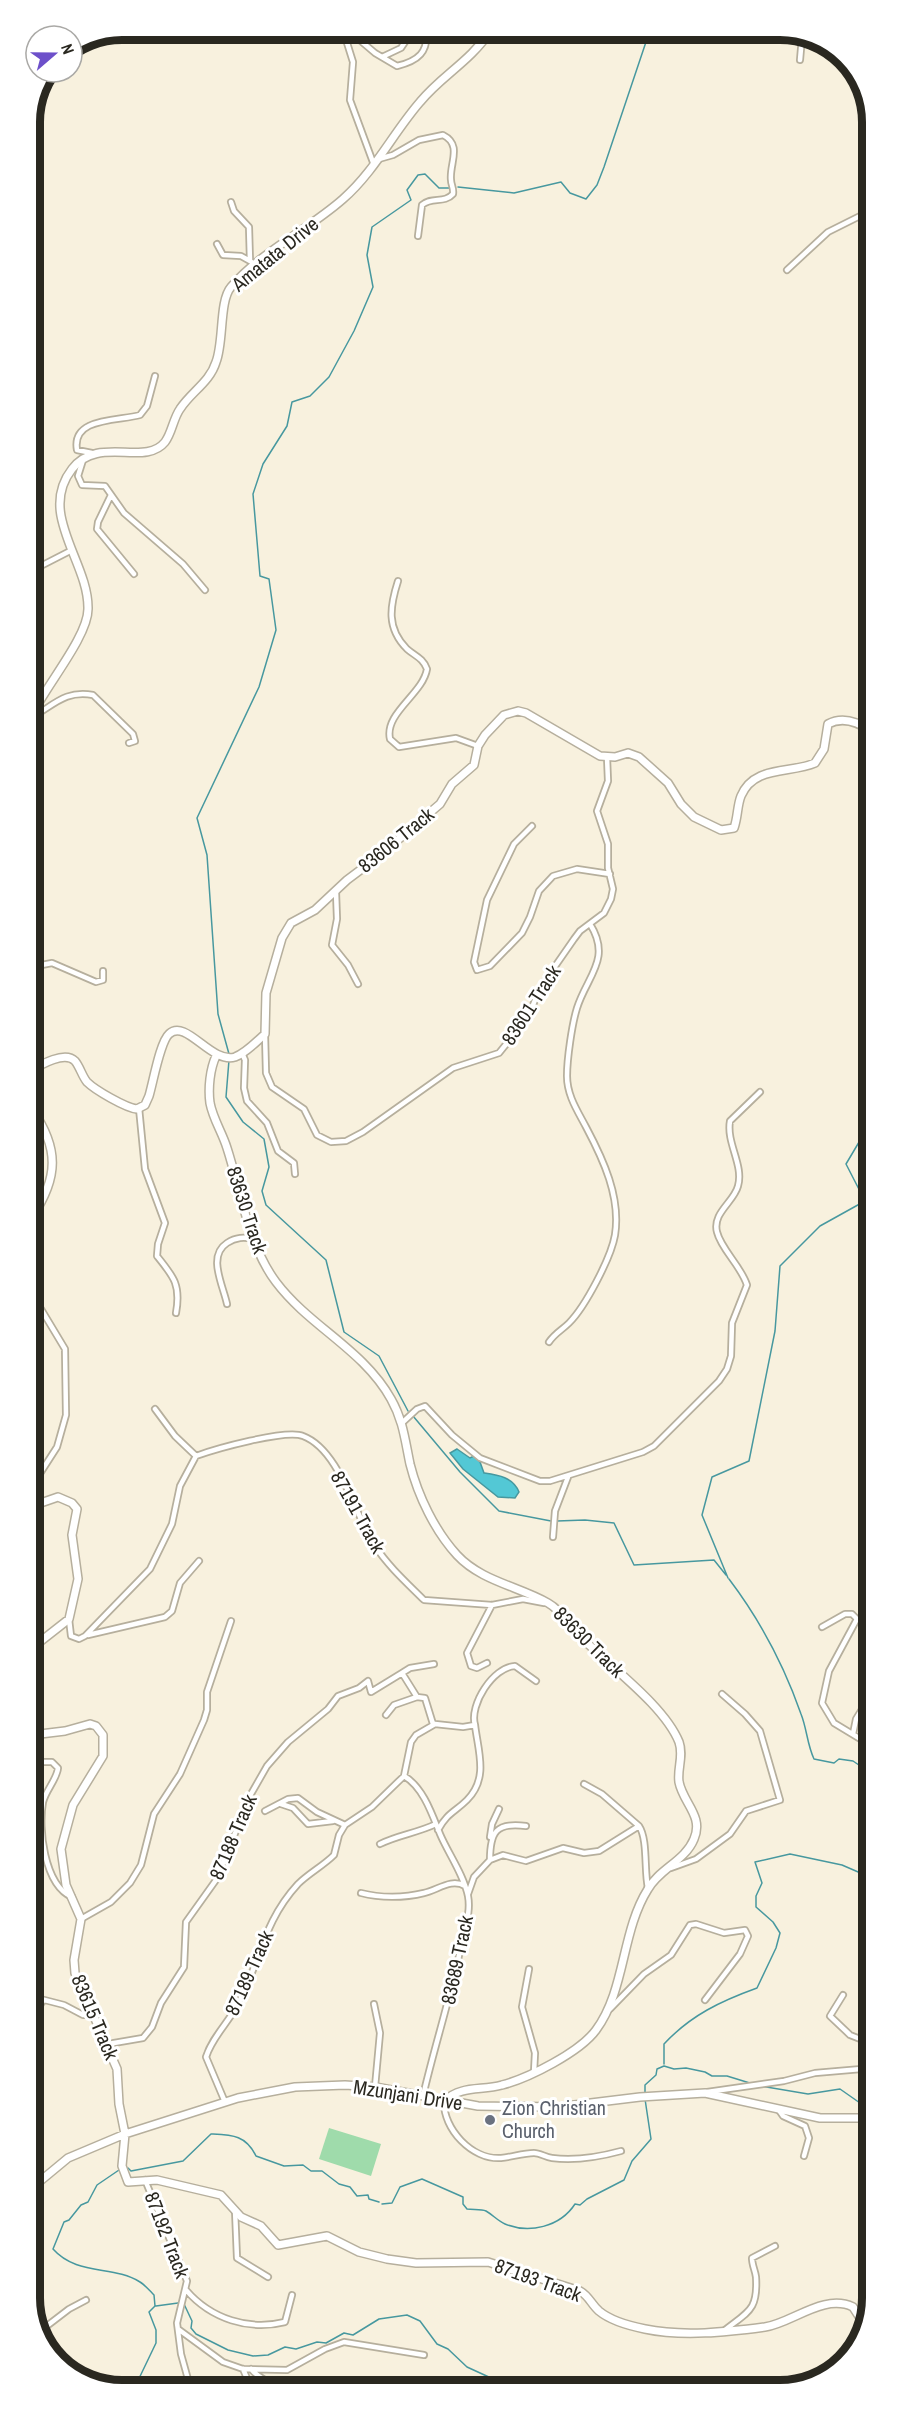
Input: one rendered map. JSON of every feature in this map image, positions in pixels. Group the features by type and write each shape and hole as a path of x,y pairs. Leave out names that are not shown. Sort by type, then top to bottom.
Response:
{"street":[{"path":"346,41 353,62 350,100 376,162 430,137 443,135 451,142 454,154 451,179 453,194 444,200 430,200 422,205 418,236"},
{"path":"362,41 398,66 415,58 427,47 427,41"},
{"path":"382,57 401,48 406,41"},
{"name":"Amatata Drive","path":"41,701 81,632 88,615 87,593 70,551 60,508 61,491 72,469 92,453 146,452 164,443 179,410 202,384 217,362 229,289 253,263 344,199 376,162 421,101 454,72 482,41"},
{"path":"800,60 801,43"},
{"path":"231,202 234,211 251,231 253,263"},
{"path":"787,270 828,232 862,214"},
{"path":"217,244 223,255 241,256 253,263"},
{"path":"92,453 77,450 76,442 81,430 89,425 140,415 147,406 155,376"},
{"path":"83,458 78,476 82,485 105,486 124,513 177,559 205,590"},
{"path":"111,495 98,522 98,529 134,574"},
{"path":"41,567 70,551"},
{"path":"398,581 390,606 391,621 405,647 422,660 426,669 421,684 390,726 390,738 399,747 456,738 478,746"},
{"path":"41,710 51,702 67,695 93,695 133,735 135,741 129,743"},
{"name":"83606 Track","path":"265,1034 266,993 286,929 295,919 315,910 336,889 440,804 452,784 474,765 478,746 504,715 518,711 551,726 600,756 607,757"},
{"path":"607,757 628,753 639,758 668,783 687,811 705,824 728,830 735,825 740,799 752,781 770,773 815,763 824,749 828,724 838,720 851,721 862,726"},
{"name":"83601 Track","path":"265,1034 266,1073 272,1087 304,1109 321,1138 331,1142 346,1141 407,1103 453,1068 499,1053 528,1017 540,988 568,946 580,931 608,909 613,889 608,844 597,811 608,782 607,757"},
{"path":"532,826 518,838 487,900 474,962 477,970 490,966 522,933 539,891 547,880 570,870 610,874"},
{"path":"336,889 338,919 332,945 348,965 358,984"},
{"path":"549,1342 556,1332 571,1321 599,1278 609,1254 615,1230 610,1182 575,1108 567,1078 574,1018 595,970 599,954 598,939 590,924"},
{"path":"41,965 52,963 96,982 103,980 104,971"},
{"path":"176,1313 178,1298 175,1278 158,1256 158,1244 165,1223 145,1169 139,1108 149,1096 169,1034 178,1030 188,1034 216,1056 228,1058 242,1053 265,1034"},
{"path":"242,1053 245,1060 244,1088 247,1101 267,1123 278,1151 292,1161 295,1174"},
{"name":"83630 Track","path":"216,1056 210,1082 210,1101 224,1137 254,1239 274,1280 333,1339 365,1362 391,1399 403,1422 411,1466 419,1492 453,1551 483,1575 550,1604 658,1710 680,1744 682,1753 679,1781 694,1814 698,1829 692,1844 648,1888 625,1953 610,2009 586,2041 534,2072 500,2086 460,2090 444,2101"},
{"path":"41,1067 58,1059 68,1058 75,1062 87,1082 96,1089 127,1107 139,1108"},
{"path":"403,1422 417,1409 425,1406 452,1435 480,1458 540,1481 568,1477 631,1458 654,1446 719,1381 727,1369 733,1350 732,1323 747,1285 733,1256 719,1236 716,1226 721,1212 738,1186 739,1177 729,1133 730,1121 760,1092"},
{"path":"41,1124 48,1135 53,1163 48,1186 41,1199"},
{"path":"227,1304 217,1269 217,1256 222,1246 233,1239 254,1239"},
{"path":"41,1309 65,1349 66,1415 57,1447 41,1472"},
{"path":"85,1636 150,1569 172,1524 180,1486 196,1456 175,1436 155,1409"},
{"name":"87191 Track","path":"196,1456 229,1443 285,1435 304,1436 321,1450 338,1474 373,1544 388,1564 424,1600 492,1605 519,1599 550,1604"},
{"path":"553,1537 555,1511 568,1477"},
{"path":"41,1503 58,1497 72,1503 77,1509 72,1541 78,1579 69,1619 71,1636 79,1639 165,1617 172,1611 176,1588 199,1561"},
{"path":"487,1663 477,1668 471,1666 466,1653 492,1605"},
{"path":"822,1627 845,1614 852,1614 857,1619 829,1671 822,1703 834,1722 862,1740"},
{"path":"41,1641 69,1619"},
{"path":"41,1734 65,1731 86,1724 96,1726 103,1735 104,1756 73,1805 63,1837 62,1863 81,1919 111,1902 130,1883 141,1865 154,1814 180,1774 204,1720 207,1710 207,1692 231,1622"},
{"path":"417,1697 402,1673 410,1668 434,1664"},
{"path":"380,1844 392,1838 417,1834 437,1827 449,1812 470,1796 479,1778 483,1760 474,1714 478,1699 503,1670 515,1666 536,1681"},
{"name":"87188 Track","path":"108,2044 143,2038 152,2027 161,2003 184,1967 186,1922 216,1880 251,1794 271,1760 288,1742 328,1709 338,1696 359,1688 368,1681 371,1692 402,1673"},
{"path":"669,1869 696,1858 730,1834 746,1812 780,1800 760,1731 722,1694"},
{"path":"386,1715 394,1705 417,1697 425,1698 433,1724"},
{"path":"853,1734 856,1719 862,1709"},
{"path":"265,1811 298,1798 333,1821 345,1826 372,1808 397,1780 404,1776 412,1739 433,1724 463,1727 476,1725"},
{"path":"41,1762 52,1762 58,1768 44,1802 42,1834 54,1880 72,1897"},
{"name":"83689 Track","path":"404,1776 423,1797 468,1894 468,1915 453,1988 423,2096"},
{"path":"584,1784 602,1794 639,1826 644,1841 644,1871 648,1888"},
{"path":"281,1804 293,1808 308,1824 333,1821"},
{"path":"490,1860 490,1837 499,1809"},
{"name":"87189 Track","path":"225,2102 207,2063 208,2053 242,1998 258,1950 273,1919 302,1880 334,1856 339,1835 345,1826"},
{"path":"490,1837 506,1826 526,1826"},
{"path":"468,1894 474,1877 490,1860 503,1856 526,1861 563,1848 584,1853 599,1851 639,1826"},
{"path":"361,1893 384,1897 424,1893 452,1884 465,1886"},
{"name":"83615 Track","path":"81,1919 74,1968 80,1988 108,2044 117,2069 119,2104 125,2134"},
{"path":"610,2009 644,1974 671,1955 690,1925 696,1924 721,1933 745,1930 748,1936 747,1942 705,2000"},
{"path":"529,1969 522,2007 535,2053 534,2072"},
{"path":"843,1995 830,2016 850,2035 862,2040"},
{"path":"41,2004 43,2000 64,2005 79,2014 94,2014"},
{"path":"374,2004 380,2033 375,2087"},
{"path":"705,2093 784,2081 815,2073 862,2069"},
{"name":"Mzunjani Drive","path":"41,2180 68,2158 125,2134 225,2102 295,2087 345,2085 375,2087 478,2106 558,2107 640,2097 705,2093 820,2118 862,2118"},
{"path":"444,2101 449,2123 454,2132 471,2149 482,2155 502,2158 533,2153 549,2158 580,2159 621,2151"},
{"path":"778,2109 783,2116 805,2126 808,2138 804,2156"},
{"name":"87192 Track","path":"125,2134 122,2161 124,2177 133,2184 145,2180 187,2279 186,2290 178,2313 178,2329 189,2380"},
{"name":"87193 Track","path":"145,2180 165,2181 221,2194 241,2217 261,2226 279,2246 327,2236 360,2252 403,2262 488,2262 580,2292 588,2296 603,2314 637,2327 683,2333 765,2327 808,2311 836,2304 853,2307 860,2318"},
{"path":"235,2210 237,2258 268,2277"},
{"path":"724,2330 752,2309 756,2277 752,2258 775,2246"},
{"path":"186,2290 212,2312 230,2322 245,2324 285,2322 292,2295"},
{"path":"46,2327 69,2309 86,2300"},
{"path":"178,2329 223,2362 243,2369 287,2370 325,2349 344,2342 424,2355"},
{"path":"243,2369 248,2380"},
{"path":"251,2369 258,2378 264,2380"}],"green space":[{"path":"329,2128 381,2144 371,2176 319,2159"}],"water":[{"path":"457,1449 470,1458 474,1456 480,1462 484,1473 500,1476 513,1483 519,1492 515,1498 498,1497 463,1469 450,1453"}],"waterway":[{"path":"458,187 514,193 561,182 570,193 586,199 597,185 604,167 646,41"},
{"path":"229,1054 218,1014 207,855 197,818 259,687 276,630 269,579 260,576 253,494 263,464 287,426 292,402 310,396 329,377 354,331 373,287 367,255 372,227 411,200 407,190 418,175 425,174 439,188 451,188"},
{"path":"229,1060 226,1097 243,1122 264,1139 269,1167 262,1191 266,1205 326,1260 344,1332 379,1356 408,1411"},
{"path":"862,1137 846,1164 862,1195"},
{"path":"728,1578 702,1515 712,1477 749,1461 775,1331 780,1266 820,1226 862,1203"},
{"path":"413,1416 460,1472 499,1511 551,1521"},
{"path":"557,1521 585,1520 614,1523 634,1565 714,1560 726,1575"},
{"path":"729,1579 751,1610 779,1661 805,1725 814,1759 834,1763 839,1759 853,1761 862,1767"},
{"path":"664,2064 664,2044 685,2025 719,2004 757,1988 776,1948 780,1933 773,1922 756,1907 756,1896 762,1883 755,1862 790,1854 842,1865 862,1874"},
{"path":"645,2094 645,2085 656,2075 657,2069 664,2066 674,2069 686,2068 712,2076 727,2076 753,2084"},
{"path":"760,2086 808,2094 840,2089 862,2103"},
{"path":"382,2204 392,2203 400,2187 422,2179 463,2197 463,2204 467,2209 486,2211 505,2224 534,2228 553,2223 569,2212 575,2204 580,2205 624,2180 632,2161 651,2139 645,2099"},
{"path":"128,2168 131,2171 183,2161 211,2134 225,2135 243,2140 256,2156 284,2166 303,2165 311,2171 322,2171 339,2184 350,2187 357,2196 368,2195 369,2199 379,2202"},
{"path":"119,2170 97,2185 88,2202 81,2205 69,2220 64,2222 53,2249 73,2263 129,2277 142,2283 154,2295 155,2306 149,2312 156,2330 156,2343 138,2380"},
{"path":"156,2306 178,2303"},
{"path":"184,2304 192,2321 191,2328 196,2334 228,2350 253,2356 268,2355 285,2347 296,2349 317,2342 326,2343 344,2333 353,2335 379,2319 407,2315 420,2321 437,2344 448,2349 467,2367 492,2380"}],"place":[{"name":"Zion Christian Church","path":"490,2120"}]}
